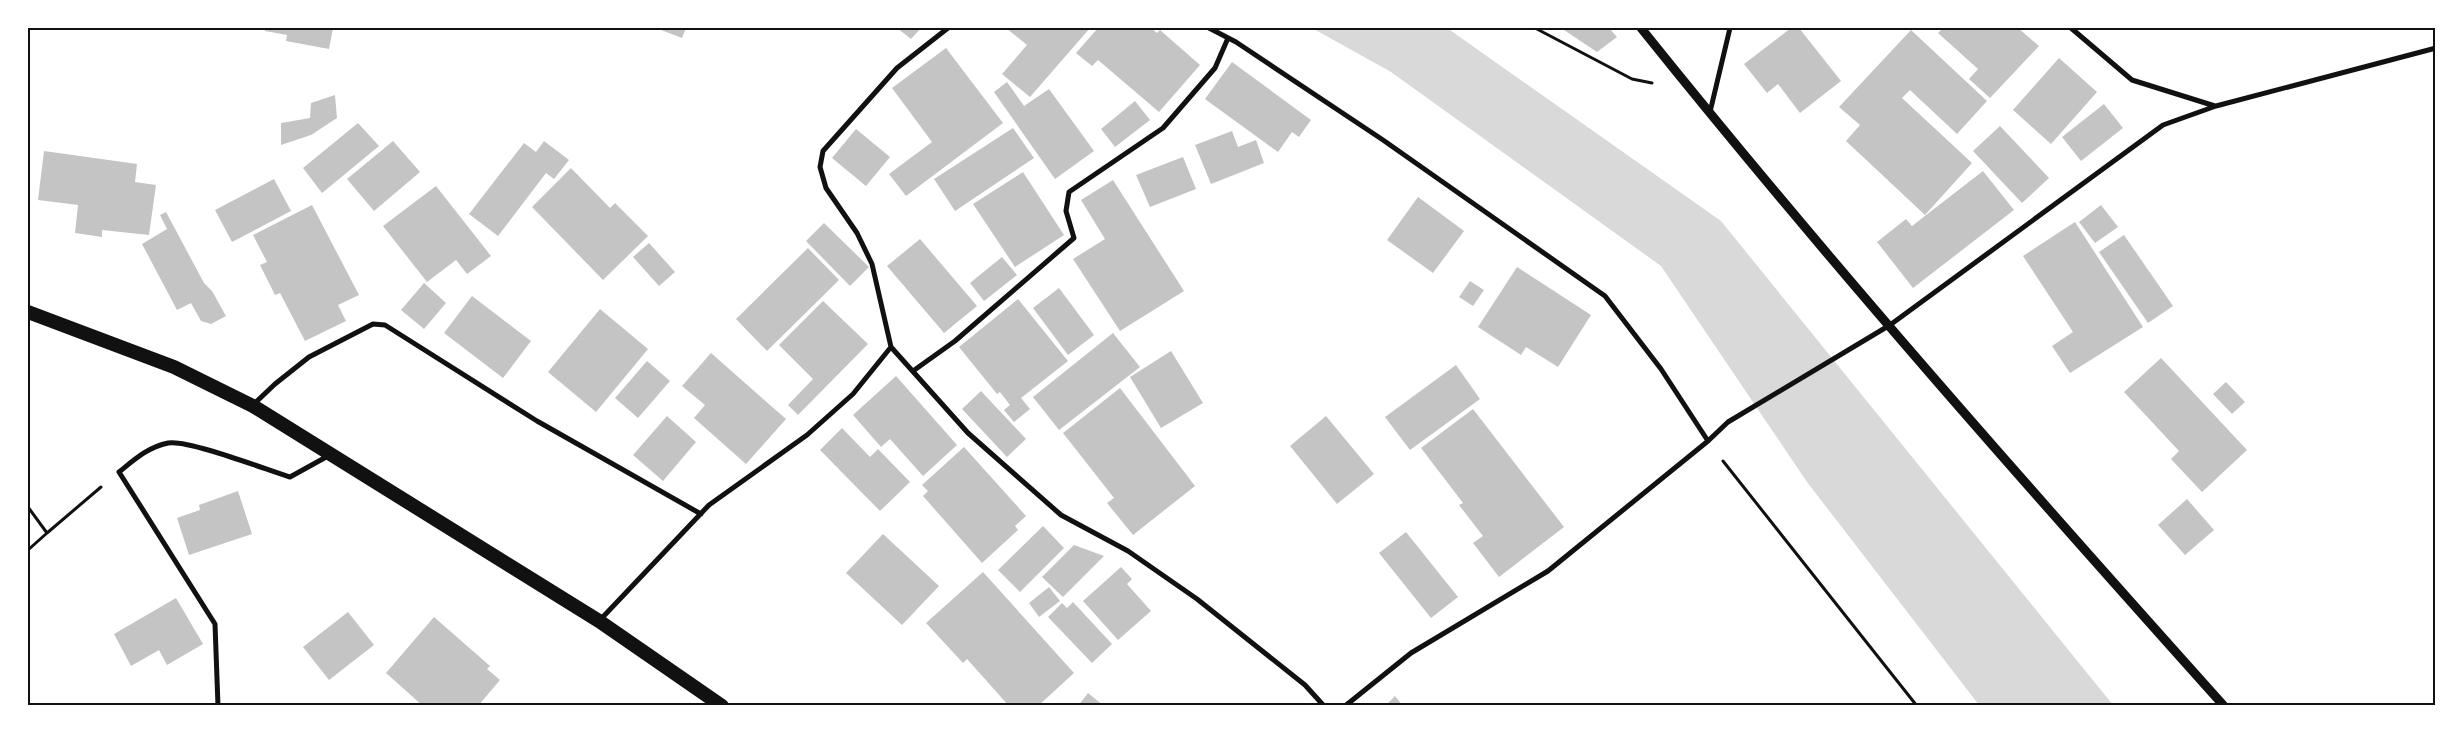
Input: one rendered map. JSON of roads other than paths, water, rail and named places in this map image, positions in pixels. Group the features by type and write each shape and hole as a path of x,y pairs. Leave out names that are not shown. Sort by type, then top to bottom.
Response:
{"highway":[{"path":"28,312 174,367 253,406 600,620 722,706"}],"street":[{"path":"948,28 897,68 823,151 821,159 820,167 826,188 858,232 872,264 892,347 968,433 1061,515 1128,551 1197,599 1305,685 1324,706"},
{"path":"1209,28 1228,38 1383,140 1605,296 1661,370 1708,441"},
{"path":"1641,28 1890,325 2069,533 2224,706"},
{"path":"1710,112 1730,28"},
{"path":"2071,28 2132,80 2216,106"},
{"path":"913,371 956,341 1074,238 1066,211 1069,192 1163,128 1215,68 1228,38"},
{"path":"1345,706 1411,652 1548,570 1708,441 1728,422 1890,325 2162,125 2216,106 2436,48"},
{"path":"253,406 275,384 309,357 373,324 385,325 545,426 701,514"},
{"path":"600,620 709,505 807,435 853,394 892,347"},
{"path":"218,706 215,624 118,472 148,450 170,442 200,448 290,478 330,454"}]}
